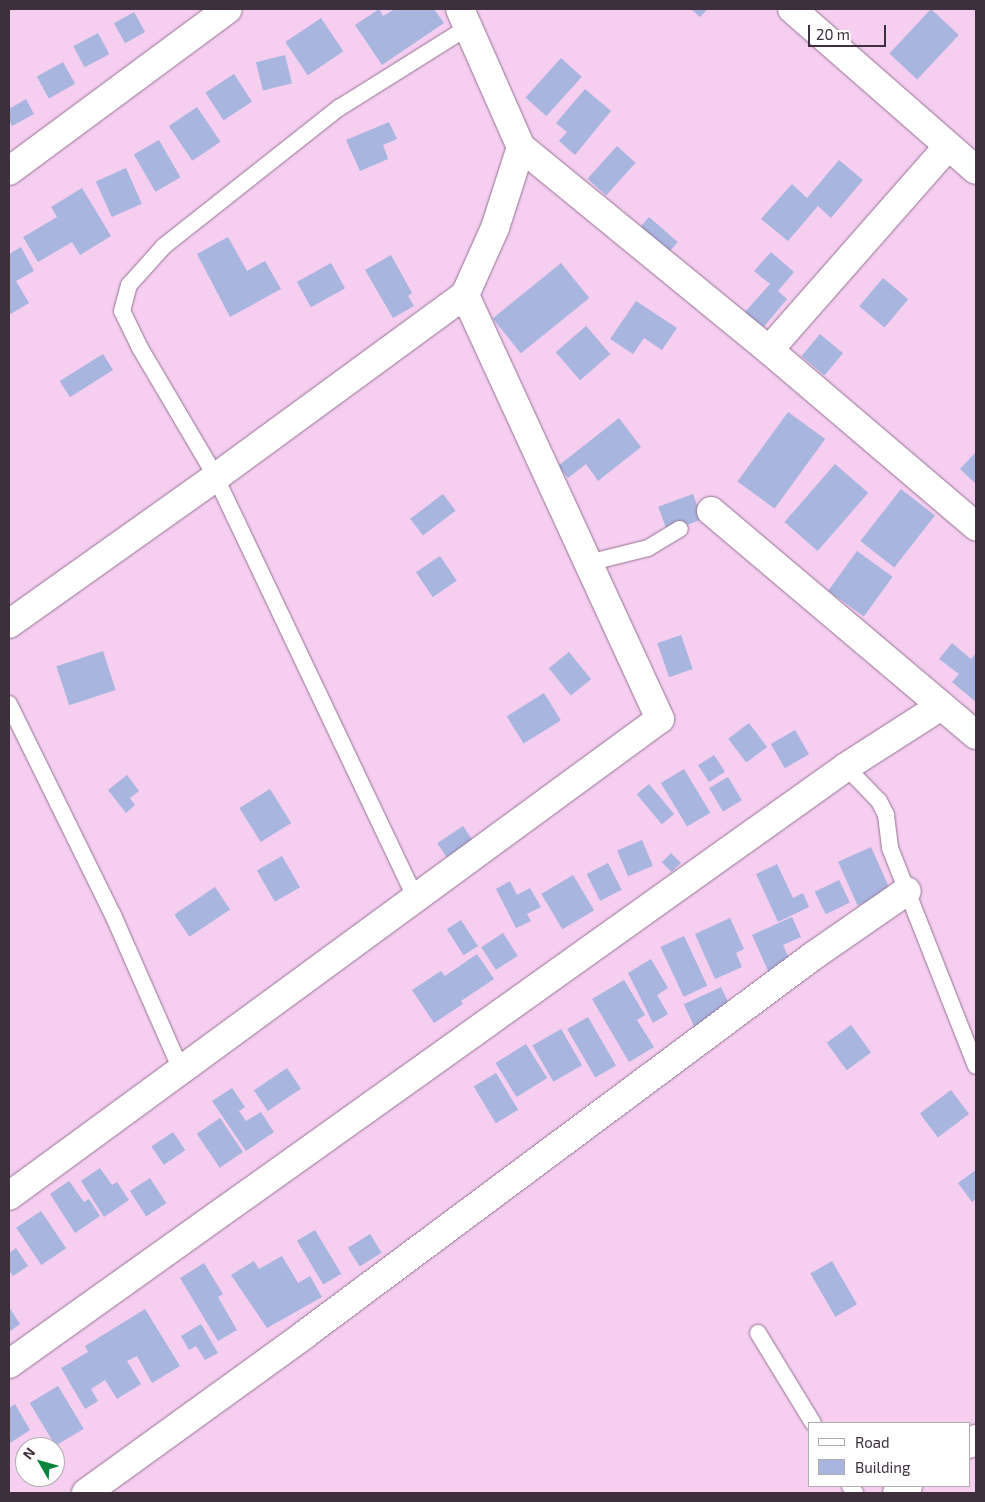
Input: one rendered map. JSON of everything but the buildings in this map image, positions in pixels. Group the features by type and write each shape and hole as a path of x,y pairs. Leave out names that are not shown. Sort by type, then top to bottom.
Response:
{"street":[{"path":"9,171 228,9"},
{"path":"792,9 976,170"},
{"path":"464,18 521,147 769,350 976,526"},
{"path":"769,350 948,146"},
{"path":"9,624 216,477 465,295 495,228 521,147"},
{"path":"9,1196 660,719 465,295"},
{"path":"711,511 976,735"},
{"path":"9,1364 846,767 941,706"},
{"path":"86,1493 312,1330 813,956 907,891"}],"lane":[{"path":"416,899 216,477 140,348 122,311 129,285 164,246 339,108 464,18"},
{"path":"588,563 648,548 680,529"},
{"path":"9,704 113,915 181,1070"},
{"path":"846,767 879,800 886,815 890,848 976,1066"},
{"path":"758,1333 812,1422"}]}
